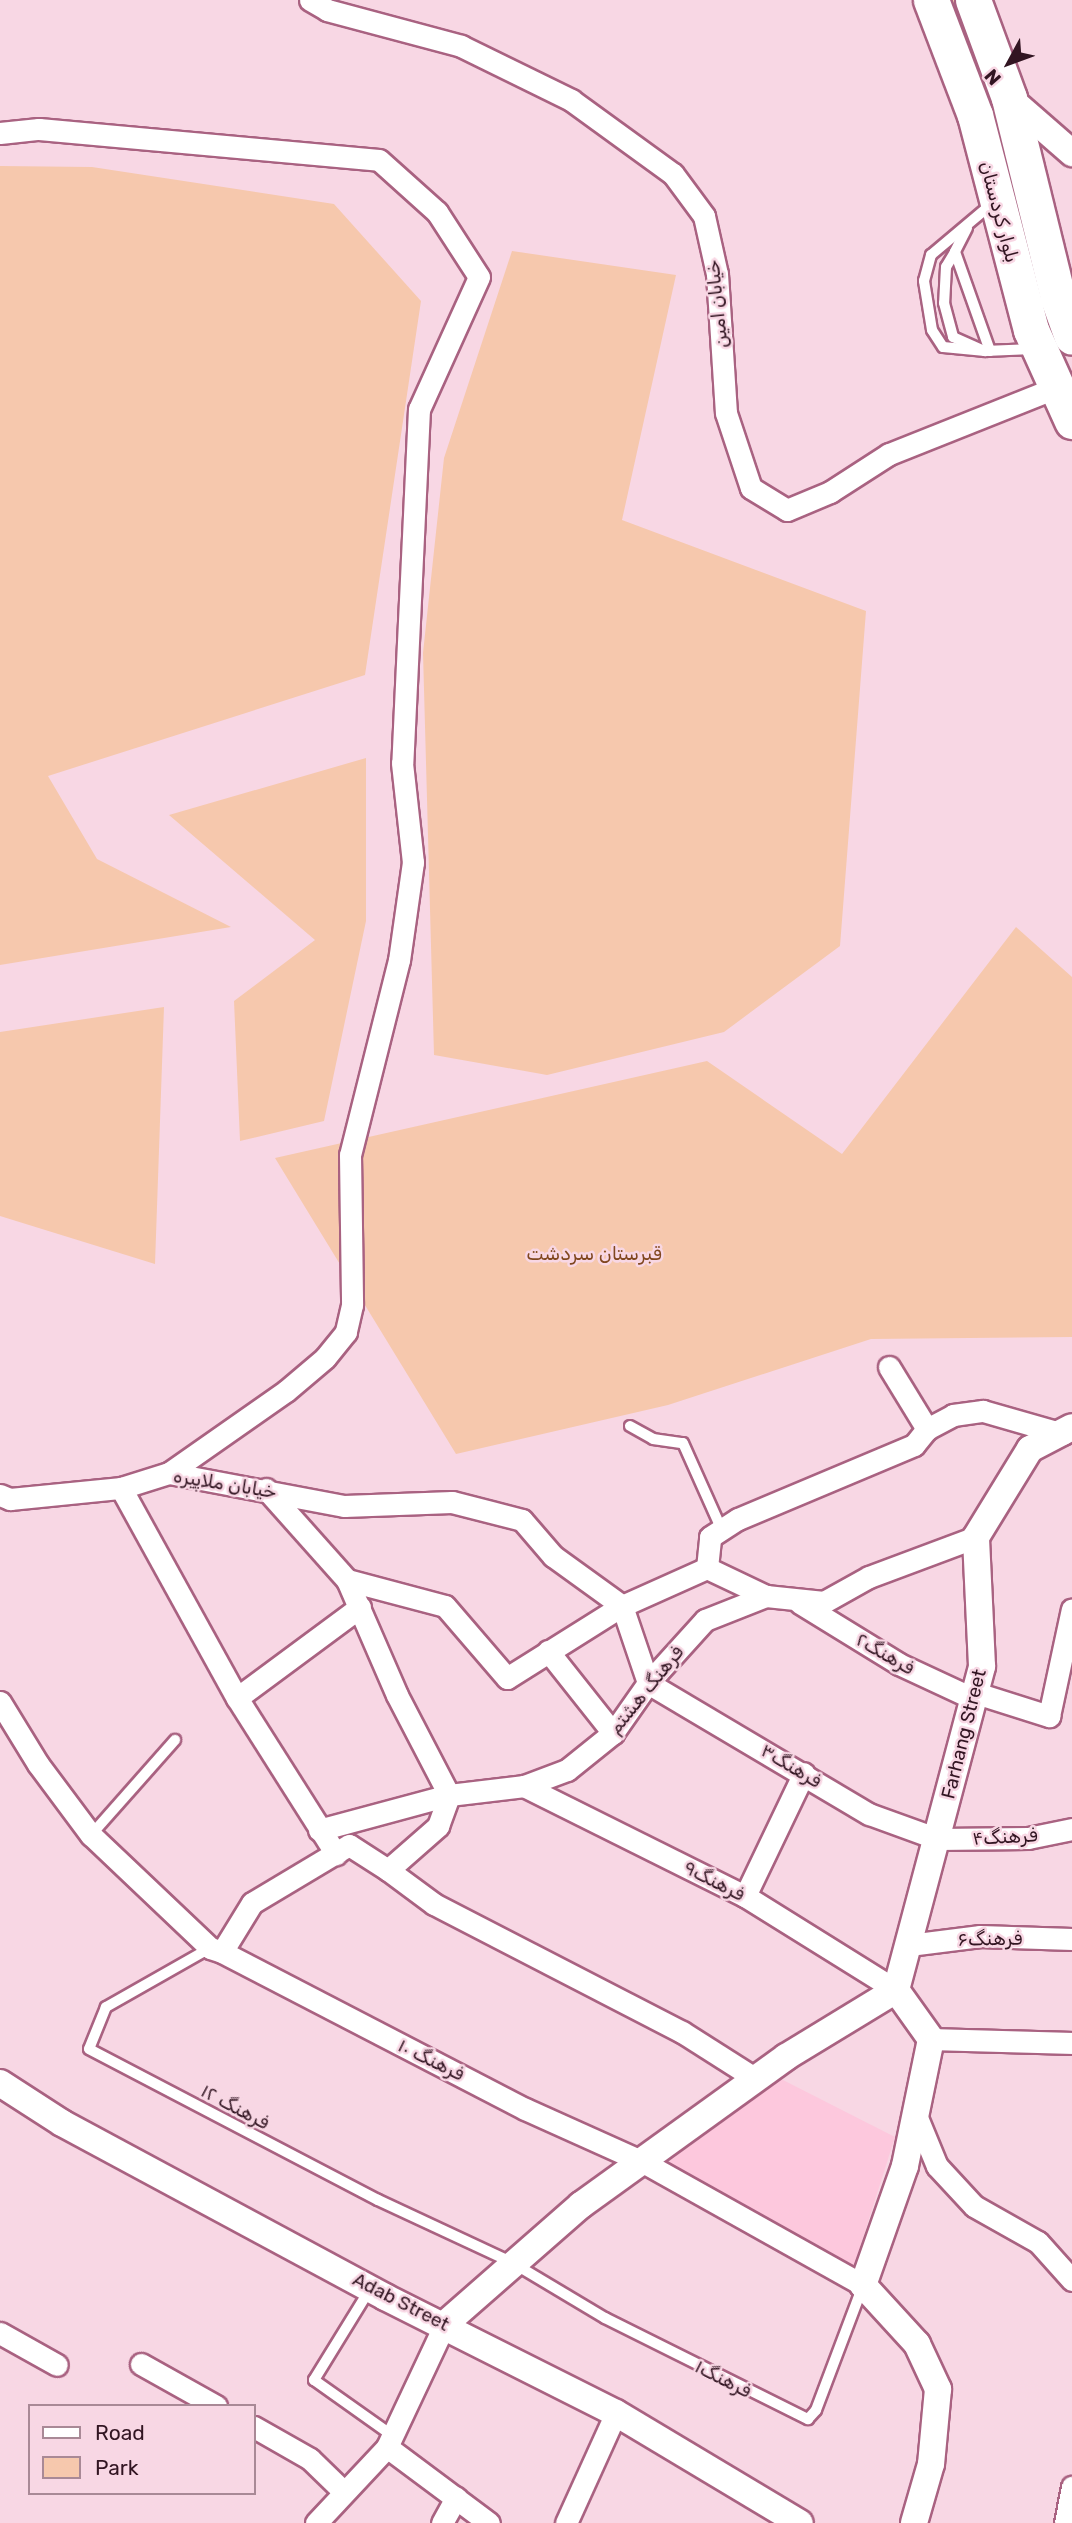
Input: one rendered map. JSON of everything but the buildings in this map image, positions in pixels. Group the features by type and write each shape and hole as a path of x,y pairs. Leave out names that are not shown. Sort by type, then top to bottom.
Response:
{"main road":[{"name":"بلوار کردستان","path":"931,0 975,115 995,201 1037,349 1072,421"},
{"name":"بلوار کردستان","path":"973,0 1009,98 1058,298 1072,337"}],"street":[{"name":"خیابان امین","path":"318,5 461,46 571,100 673,174 704,216 717,274 726,413 751,488 787,510 830,492 889,454 1057,387"},
{"path":"1009,98 1072,153"},
{"path":"0,134 39,129 379,160 438,212 479,277 419,409 402,763 413,862 399,960 350,1156 352,1305 346,1332 325,1358 286,1391 169,1473"},
{"path":"889,1367 927,1429"},
{"path":"708,1568 710,1537 914,1445 927,1429 953,1415 983,1410 1069,1432"},
{"path":"347,1580 445,1606 508,1678 621,1606 708,1568 766,1596 800,1603 824,1602 869,1577 976,1537 1030,1449 1069,1432"},
{"name":"خیابان ملاپیره","path":"3,1500 121,1488 169,1473 266,1489 345,1506 452,1502 522,1520 554,1556 621,1606"},
{"path":"121,1488 237,1698 336,1854"},
{"path":"266,1489 347,1580 397,1695 449,1795 438,1826 388,1870"},
{"name":"Farhang Street","path":"896,1990 982,1666 976,1537"},
{"name":"فرهنگ هشتم","path":"319,1830 449,1795 524,1786 567,1770 613,1733 648,1683 705,1620 766,1596"},
{"name":"فرهنگ۲","path":"800,1603 899,1664 975,1696 1049,1716 1072,1609"},
{"path":"621,1606 648,1683"},
{"path":"237,1698 360,1608"},
{"path":"548,1651 613,1733"},
{"name":"فرهنگ۳","path":"648,1683 804,1773 869,1814 938,1839"},
{"name":"فرهنگ ۱۰","path":"0,1702 38,1763 91,1835 216,1950 525,2109 643,2162 863,2286"},
{"path":"745,1896 804,1773"},
{"name":"فرهنگ۹","path":"524,1786 745,1896 896,1990"},
{"name":"فرهنگ۴","path":"938,1839 1028,1838 1072,1829"},
{"path":"216,1950 252,1903 349,1845 434,1904 682,2032 756,2079"},
{"name":"فرهنگ۶","path":"909,1945 980,1936 1072,1939"},
{"path":"316,2523 390,2442 445,2324 581,2205 756,2079 896,1990 931,2039 918,2120 863,2286 917,2344 938,2389 931,2464 914,2523"},
{"path":"931,2039 1072,2043"},
{"name":"Adab Street","path":"0,2083 62,2123 370,2287 616,2413 800,2523"},
{"path":"918,2120 937,2166 974,2206 1038,2242 1072,2280"},
{"path":"0,2333 57,2365"},
{"path":"141,2364 212,2404"},
{"path":"566,2523 616,2413"},
{"path":"256,2428 310,2459 344,2493"},
{"path":"390,2442 489,2523"},
{"path":"1065,2523 1072,2487"},
{"path":"442,2523 456,2498"}],"lane":[{"path":"995,201 967,228 931,255 925,304 932,330 943,347 988,351 1037,349"},
{"path":"967,228 946,267 944,303 953,337 988,351"},
{"path":"956,252 988,351"},
{"path":"631,1426 653,1439 683,1443 722,1530"},
{"path":"91,1835 175,1740"},
{"name":"فرهنگ ۱۲","path":"216,1950 107,2007 89,2049 378,2200 513,2263"},
{"name":"فرهنگ۱","path":"513,2263 605,2318 808,2419 816,2410 863,2286"},
{"path":"370,2287 314,2380 390,2442"}],"shaded area":[{"path":"781,2079 895,2137 854,2266 664,2165"}],"green space":[{"path":"944,0 955,0 995,103 1012,168 1007,171"},
{"path":"0,166 92,167 334,204 421,301 365,675 48,776 97,859 231,927 0,965"},
{"path":"512,251 676,275 622,520 866,611 840,946 724,1032 547,1075 434,1055 423,653 444,458"},
{"path":"366,758 366,921 324,1121 240,1141 234,1001 315,940 169,815"},
{"name":"قبرستان سردشت","path":"1016,927 1072,977 1072,1337 871,1339 668,1405 456,1454 275,1158 707,1061 842,1154"},
{"path":"164,1007 155,1264 0,1216 0,1032"}]}
